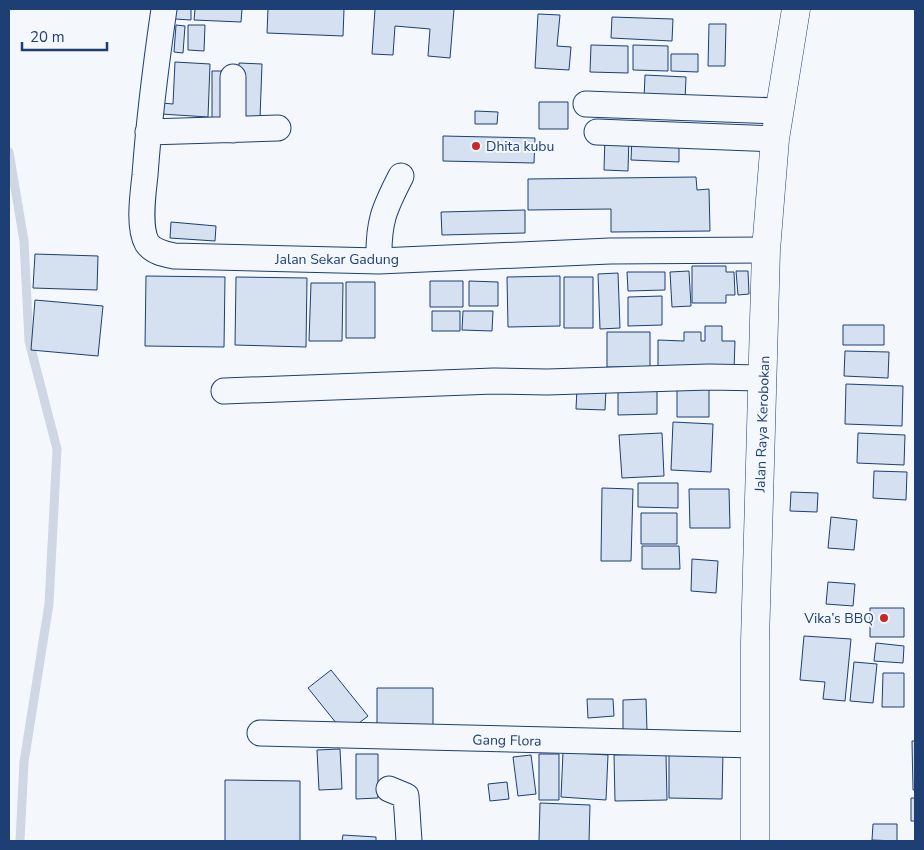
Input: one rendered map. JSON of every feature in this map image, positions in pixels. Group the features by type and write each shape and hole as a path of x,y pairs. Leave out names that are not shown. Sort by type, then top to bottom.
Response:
{"main road":[{"name":"Jalan Raya Kerobokan","path":"755,841 755,642 766,250 775,139 796,9"}],"street":[{"name":"Jalan Sekar Gadung","path":"164,9 148,132 142,212 144,233 148,244 161,254 174,256 379,261 610,251 766,250"},
{"path":"233,78 233,130"},
{"path":"586,104 779,111"},
{"path":"148,132 278,128"},
{"path":"597,132 775,139"},
{"path":"379,261 381,221 401,176"},
{"path":"224,391 494,381 547,382 709,377 763,378"},
{"name":"Gang Flora","path":"260,734 755,745"},
{"path":"389,789 406,796 409,841"}],"building":[{"path":"175,9 191,9 191,20 175,19"},
{"path":"195,9 242,9 241,22 194,20"},
{"path":"268,9 344,9 343,36 267,33"},
{"path":"375,9 454,9 450,58 428,56 430,29 395,26 393,55 372,54"},
{"path":"538,14 560,15 557,46 571,47 569,70 535,68"},
{"path":"612,17 673,19 672,41 611,38"},
{"path":"709,24 726,24 725,66 708,66"},
{"path":"176,25 185,26 183,53 174,52"},
{"path":"188,25 205,25 204,51 188,50"},
{"path":"591,45 628,46 628,73 590,72"},
{"path":"633,45 668,46 668,71 633,70"},
{"path":"671,54 698,54 698,72 671,71"},
{"path":"175,62 210,64 208,117 161,114 162,103 173,104"},
{"path":"239,63 262,64 260,118 236,116"},
{"path":"212,71 231,71 231,120 212,120"},
{"path":"645,75 686,77 685,101 644,99"},
{"path":"539,102 568,102 568,129 539,129"},
{"path":"475,111 498,112 497,124 475,124"},
{"path":"605,135 629,135 628,171 604,170"},
{"path":"443,136 535,138 534,163 443,161"},
{"path":"632,137 679,138 679,162 631,160"},
{"path":"696,177 697,190 709,189 710,231 611,232 611,209 528,210 528,179"},
{"path":"525,210 525,233 442,235 441,212"},
{"path":"171,222 216,226 215,241 170,238"},
{"path":"35,254 98,256 97,290 33,288"},
{"path":"692,266 726,266 726,272 734,272 735,295 726,295 726,303 692,303"},
{"path":"689,271 691,306 672,307 670,272"},
{"path":"736,271 748,271 749,294 738,295"},
{"path":"627,272 665,272 665,290 628,291"},
{"path":"618,273 620,328 600,329 598,274"},
{"path":"146,276 225,277 224,347 145,346"},
{"path":"560,276 560,326 508,327 507,277"},
{"path":"236,277 307,278 306,347 235,345"},
{"path":"564,277 593,277 593,328 564,328"},
{"path":"430,281 463,281 463,307 430,307"},
{"path":"469,281 498,282 498,306 469,306"},
{"path":"346,282 375,282 375,338 346,338"},
{"path":"311,283 343,283 342,341 309,341"},
{"path":"662,296 662,325 628,326 628,297"},
{"path":"35,300 103,306 98,356 31,350"},
{"path":"432,311 460,311 460,331 432,331"},
{"path":"463,311 493,311 492,331 462,330"},
{"path":"843,325 884,325 884,345 843,345"},
{"path":"705,326 722,326 722,341 735,341 734,370 658,369 658,340 684,341 684,332 701,332 701,341 705,341"},
{"path":"607,332 650,332 650,367 607,367"},
{"path":"845,351 889,352 888,378 844,376"},
{"path":"657,382 657,414 618,415 618,383"},
{"path":"846,384 903,386 902,426 845,424"},
{"path":"577,388 606,389 605,410 576,409"},
{"path":"677,389 709,389 709,417 677,417"},
{"path":"673,422 713,424 711,472 671,470"},
{"path":"662,433 664,476 622,478 619,435"},
{"path":"858,433 905,435 904,465 857,463"},
{"path":"874,471 907,472 906,500 873,498"},
{"path":"638,483 678,483 678,508 638,507"},
{"path":"602,488 633,489 631,561 601,561"},
{"path":"689,489 729,489 730,528 690,528"},
{"path":"791,492 818,493 817,512 790,511"},
{"path":"641,513 677,513 677,544 641,544"},
{"path":"831,517 857,520 854,550 828,548"},
{"path":"642,546 679,546 680,569 642,569"},
{"path":"692,559 718,561 716,593 691,591"},
{"path":"828,582 855,584 853,606 826,604"},
{"path":"870,608 904,608 904,637 870,637"},
{"path":"804,636 851,639 845,701 823,699 825,682 800,680"},
{"path":"876,643 904,646 903,663 874,661"},
{"path":"854,662 877,664 873,703 850,701"},
{"path":"331,670 368,716 345,734 308,688"},
{"path":"883,673 904,673 904,707 882,707"},
{"path":"377,688 433,688 433,730 377,730"},
{"path":"587,699 613,699 614,716 588,718"},
{"path":"646,699 647,731 623,732 623,700"},
{"path":"912,741 915,741 915,790 913,790"},
{"path":"340,749 342,789 319,790 317,750"},
{"path":"669,751 723,752 722,799 669,798"},
{"path":"563,752 608,755 606,800 561,797"},
{"path":"356,754 378,754 378,798 356,799"},
{"path":"539,754 559,754 559,800 539,800"},
{"path":"666,754 667,800 615,801 614,755"},
{"path":"531,755 536,794 518,796 513,757"},
{"path":"225,780 300,781 300,841 225,841"},
{"path":"507,782 509,799 490,801 488,784"},
{"path":"911,798 915,798 915,821 911,821"},
{"path":"540,803 590,805 589,841 539,841"},
{"path":"873,824 897,824 897,841 872,840"},
{"path":"343,835 376,837 376,841 342,841"}],"waterway":[{"path":"9,152 24,241 29,341 57,449 49,604 24,762 20,841"}],"place":[{"name":"Dhita kubu","path":"476,146"},
{"name":"Vika’s BBQ","path":"884,618"}]}
